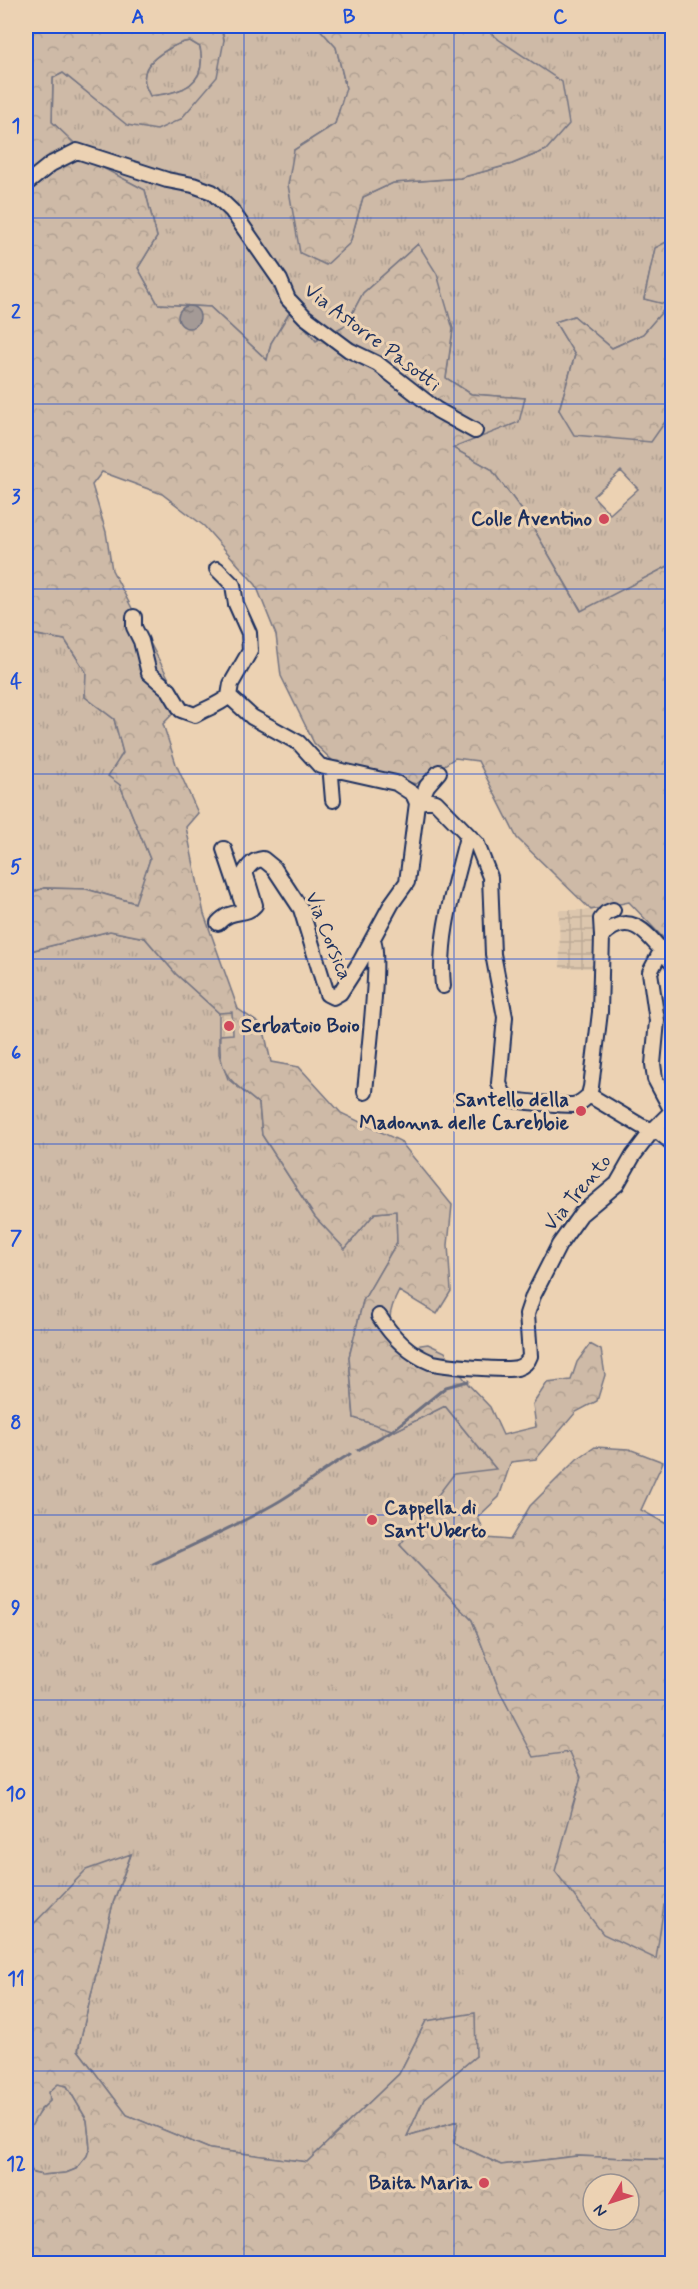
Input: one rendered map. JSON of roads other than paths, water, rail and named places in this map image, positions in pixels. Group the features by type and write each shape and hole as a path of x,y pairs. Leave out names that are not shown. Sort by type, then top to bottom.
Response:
{"street":[{"name":"Via Astorre Pasotti","path":"26,184 51,164 77,151 212,192 232,211 280,280 288,299 304,317 349,350 378,363 437,410 475,431"},
{"path":"134,617 134,627 141,641 149,673 169,690 172,698 184,712 195,715 208,707 216,706 229,696 231,684 250,651 249,633 236,604 232,585 217,569"},
{"path":"229,696 252,717 299,743 320,766 396,783 413,794 419,801 436,802 477,844 490,877 493,954 505,1017 499,1083 502,1092 510,1099 573,1105 582,1102 589,1095 600,1012 601,919 613,910"},
{"path":"333,800 331,776 335,770"},
{"name":"Via Corsica","path":"245,911 252,909 255,905 245,872 250,864 263,859 274,868 301,909 327,994 333,997 340,993 373,940 392,903 407,882 419,801 427,786 439,772"},
{"path":"443,986 441,972 446,913 466,841 470,837"},
{"path":"218,923 230,913 245,911 224,849"},
{"path":"602,936 610,928 624,923 633,924 648,935 672,963"},
{"path":"365,1092 375,978 376,946 373,940"},
{"path":"662,951 650,972 657,1021 653,1064 655,1079 672,1111"},
{"path":"589,1095 652,1131 660,1133 672,1143"},
{"name":"Via Trento","path":"379,1316 396,1339 428,1361 445,1366 513,1369 524,1364 530,1356 526,1314 559,1245 581,1214 616,1184 652,1131 672,1111"}],"water":[{"path":"189,306 197,309 200,317 197,325 189,328 181,325 178,317 181,309"}],"waterway":[{"path":"358,1450 393,1430 446,1387 468,1381"},
{"path":"153,1564 280,1501 350,1454"}],"place":[{"name":"Colle Aventino","path":"604,519"},
{"name":"Serbatoio Boio","path":"229,1026"},
{"name":"Santello della Madonna delle Carebbie","path":"581,1111"},
{"name":"Cappella di Sant'Uberto","path":"372,1520"},
{"name":"Baita Maria","path":"484,2183"}]}
